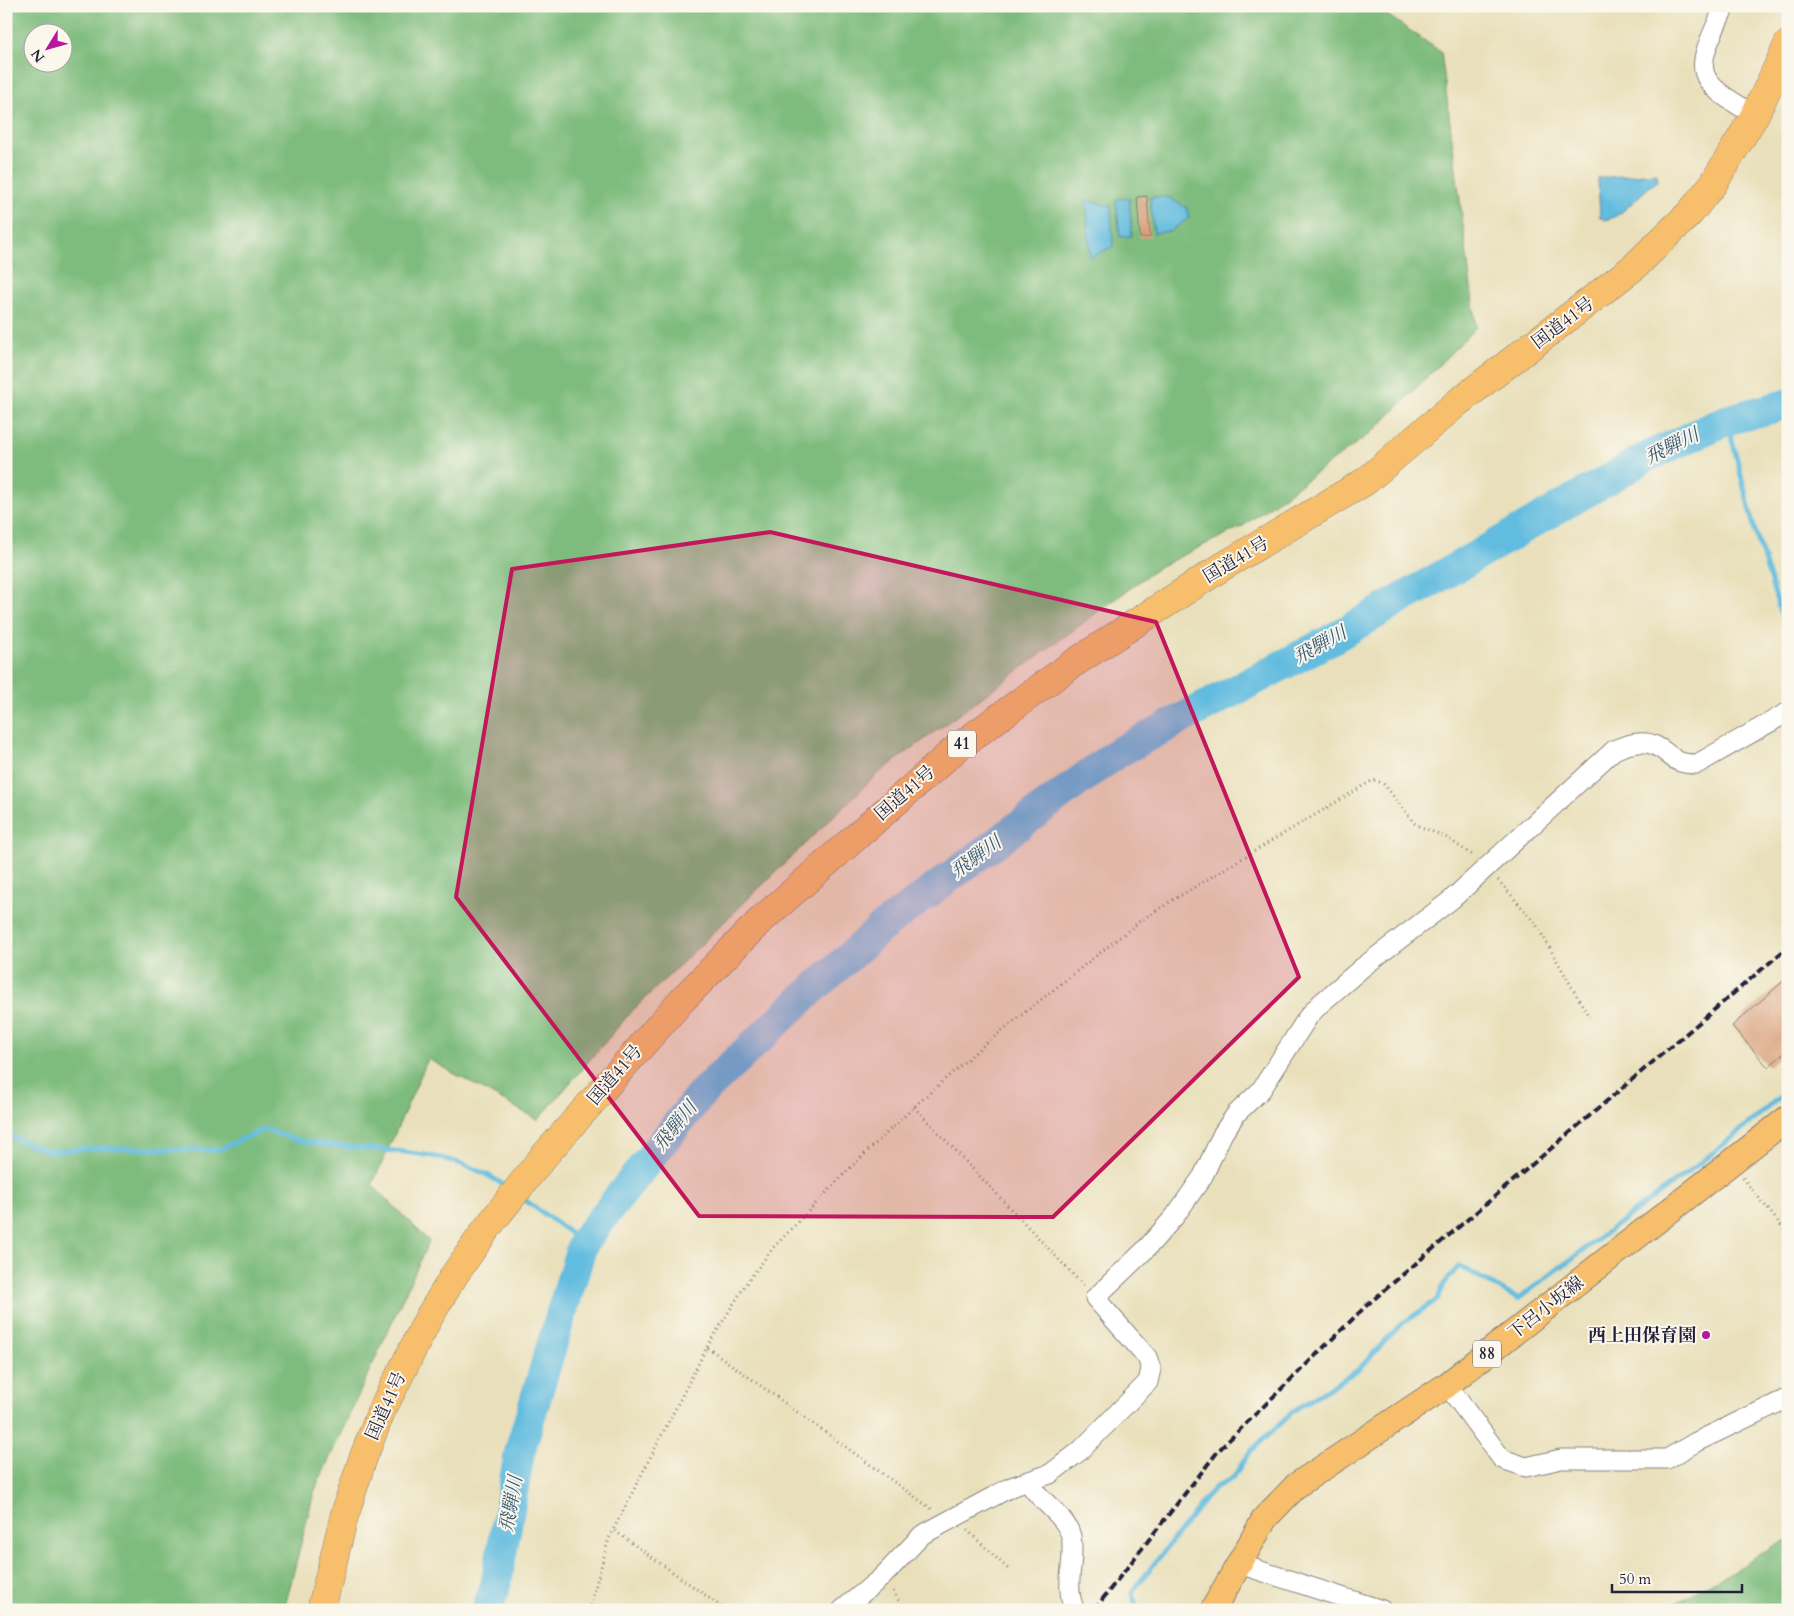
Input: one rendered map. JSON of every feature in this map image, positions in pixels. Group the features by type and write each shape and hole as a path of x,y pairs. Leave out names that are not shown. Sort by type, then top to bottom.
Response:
{"highway":[{"name":"国道41号","path":"321,1610 341,1527 362,1462 381,1412 429,1317 455,1274 487,1228 538,1163 682,1000 759,922 956,748 1071,665 1222,567 1366,481 1457,403 1634,267 1690,213 1713,184 1755,115 1788,44"}],"main road":[{"name":"下呂小坂線","path":"1213,1610 1264,1518 1297,1485 1447,1385 1788,1118"}],"street":[{"path":"1725,6 1703,58 1704,74 1722,97 1755,115"},
{"path":"842,1610 882,1577 922,1535 1011,1487 1050,1474 1080,1451 1148,1382 1151,1369 1147,1358 1095,1298 1146,1248 1175,1216 1203,1176 1223,1133 1236,1114 1261,1090 1308,1017 1320,1004 1363,967 1451,900 1614,750 1624,745 1644,743 1656,746 1674,761 1698,764 1788,712"},
{"path":"1447,1385 1502,1459 1526,1467 1561,1459 1667,1458 1788,1398"},
{"path":"1028,1481 1033,1490 1058,1516 1070,1535 1069,1582 1071,1601 1075,1610"},
{"path":"1239,1564 1382,1610"}],"path":[{"path":"589,1610 609,1538 615,1530 707,1348 748,1282 774,1247 848,1170 979,1049 1140,921 1373,780 1382,782 1416,824 1444,836 1467,850 1485,867 1536,924 1589,1017"},
{"path":"914,1107 1095,1298"},
{"path":"1731,1163 1788,1234"},
{"path":"707,1348 942,1516 950,1519 1010,1571"},
{"path":"615,1530 726,1610"}],"highlighted area":[{"path":"770,532 1156,622 1299,977 1053,1217 699,1216 456,897 512,569"}],"green space":[{"path":"6,6 1374,6 1441,52 1476,327 1376,429 1243,526 1159,567 876,775 631,1012 538,1120 428,1059 372,1185 429,1241 314,1492 284,1610 6,1610"},
{"path":"1788,1539 1788,1610 1665,1610"}],"water":[{"path":"1657,173 1658,181 1625,209 1612,218 1605,220 1600,217 1598,178"},
{"path":"1150,197 1168,197 1187,208 1189,218 1171,231 1154,233"},
{"path":"1129,198 1132,236 1120,237 1116,199"},
{"path":"1086,200 1111,206 1113,246 1090,258"}],"building":[{"path":"1147,196 1150,237 1140,238 1137,197"},
{"path":"1788,977 1788,1050 1768,1067 1732,1026"}],"waterway":[{"name":"飛騨川","path":"487,1610 496,1584 520,1450 583,1242 701,1094 792,1008 881,928 1117,753 1332,639 1647,457 1727,420 1788,404"},
{"path":"1727,420 1755,531 1788,636"},
{"path":"1137,1610 1132,1592 1214,1488 1233,1478 1248,1454 1293,1411 1359,1369 1400,1325 1438,1299 1444,1284 1459,1266 1518,1299 1717,1150 1788,1090"},
{"path":"6,1133 23,1142 49,1151 102,1148 218,1150 265,1129 302,1141 436,1157 486,1174 509,1189"},
{"path":"522,1198 583,1242"}],"railway":[{"path":"1094,1610 1219,1450 1367,1305 1788,947"}],"place":[{"name":"西上田保育園","path":"1706,1335"}]}
